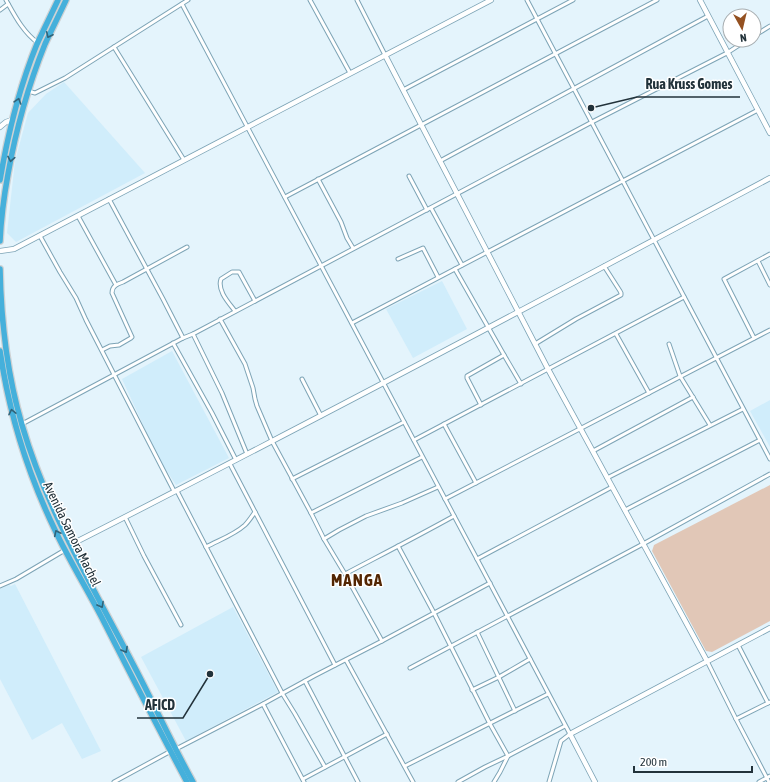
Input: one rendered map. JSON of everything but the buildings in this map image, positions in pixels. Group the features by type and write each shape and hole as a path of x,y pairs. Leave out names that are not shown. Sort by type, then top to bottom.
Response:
{"highway":[{"path":"0,180 6,145 22,85 38,43 58,0"},
{"path":"0,241 4,200 12,149 19,121 45,44 66,0"},
{"path":"0,269 6,352 11,380 30,450 49,500 70,545 134,665 188,782"},
{"name":"Avenida Samora Machel","path":"0,352 13,418 19,440 43,504 65,550 107,630 173,750"},
{"path":"112,639 117,635"},
{"path":"173,750 193,782"}],"street":[{"path":"6,0 24,29 30,37 38,43"},
{"path":"28,91 35,93 65,78 188,0"},
{"path":"310,0 350,73"},
{"path":"357,0 548,369 707,661 736,719 768,777 769,782"},
{"path":"0,251 14,249 40,236 163,170 491,0"},
{"path":"527,0 770,459"},
{"path":"403,90 574,0"},
{"path":"285,197 657,0"},
{"path":"700,0 770,133"},
{"path":"0,10 8,4"},
{"path":"182,4 595,782"},
{"path":"440,161 708,16"},
{"path":"114,47 184,160"},
{"path":"22,424 457,193 735,48"},
{"path":"352,323 758,110"},
{"path":"0,127 6,122 12,120"},
{"path":"766,125 770,120"},
{"path":"409,176 427,210"},
{"path":"70,545 230,464 770,178"},
{"path":"318,179 353,248"},
{"path":"109,199 183,338"},
{"path":"431,208 462,265"},
{"path":"78,216 116,285"},
{"path":"40,236 76,298 175,491 282,693 325,767"},
{"path":"102,350 110,346 119,345 132,336 112,293 112,289 116,285 187,247"},
{"path":"398,259 422,248 438,277"},
{"path":"754,338 724,279 770,254"},
{"path":"758,261 770,285"},
{"path":"535,344 576,319 621,295 604,266"},
{"path":"455,269 521,384"},
{"path":"235,311 223,294 220,283 221,278 232,272 239,272 255,301"},
{"path":"414,440 684,297"},
{"path":"220,319 245,364 254,388 257,406 272,441 324,539 382,641"},
{"path":"445,499 770,330"},
{"path":"193,334 222,393 248,454"},
{"path":"616,334 649,393"},
{"path":"173,343 212,412 236,460"},
{"path":"669,344 680,376 710,425"},
{"path":"481,405 467,376 504,355"},
{"path":"302,378 321,416"},
{"path":"593,451 693,397"},
{"path":"608,478 743,408"},
{"path":"292,479 404,422"},
{"path":"444,424 476,483"},
{"path":"625,510 760,440"},
{"path":"311,513 422,457"},
{"path":"230,464 334,665"},
{"path":"410,668 643,544 770,474"},
{"path":"476,559 612,486"},
{"path":"324,539 366,516 402,503 438,487"},
{"path":"206,547 230,536 245,524 255,512"},
{"path":"345,574 440,525 454,516"},
{"path":"125,517 181,625"},
{"path":"398,546 434,613 472,690 508,756"},
{"path":"0,586 16,579 65,550"},
{"path":"114,782 264,704 334,665 490,583"},
{"path":"548,782 561,741 570,734 770,628"},
{"path":"477,632 515,711"},
{"path":"736,719 769,703 738,645"},
{"path":"472,690 499,677 530,659"},
{"path":"346,660 413,782"},
{"path":"305,681 358,782"},
{"path":"405,766 548,694"},
{"path":"264,704 304,780 387,734"},
{"path":"458,782 565,726"},
{"path":"494,782 508,756"},
{"path":"759,782 768,777"}],"shaded area":[{"path":"64,82 145,173 16,242 7,233 15,161 28,113 46,94"},
{"path":"442,281 467,329 413,358 386,309"},
{"path":"172,351 229,458 176,485 162,464 122,379"},
{"path":"770,400 770,447 750,411"},
{"path":"770,485 770,621 712,652 706,651 652,551 654,545"},
{"path":"15,584 101,751 82,759 62,723 32,740 0,679 0,589"},
{"path":"233,607 278,692 186,741 141,657"}],"place":[{"name":"Rua Kruss Gomes","path":"591,108"},
{"name":"AFICD","path":"210,674"}],"district":[{"name":"MANGA","path":"357,580"}]}
